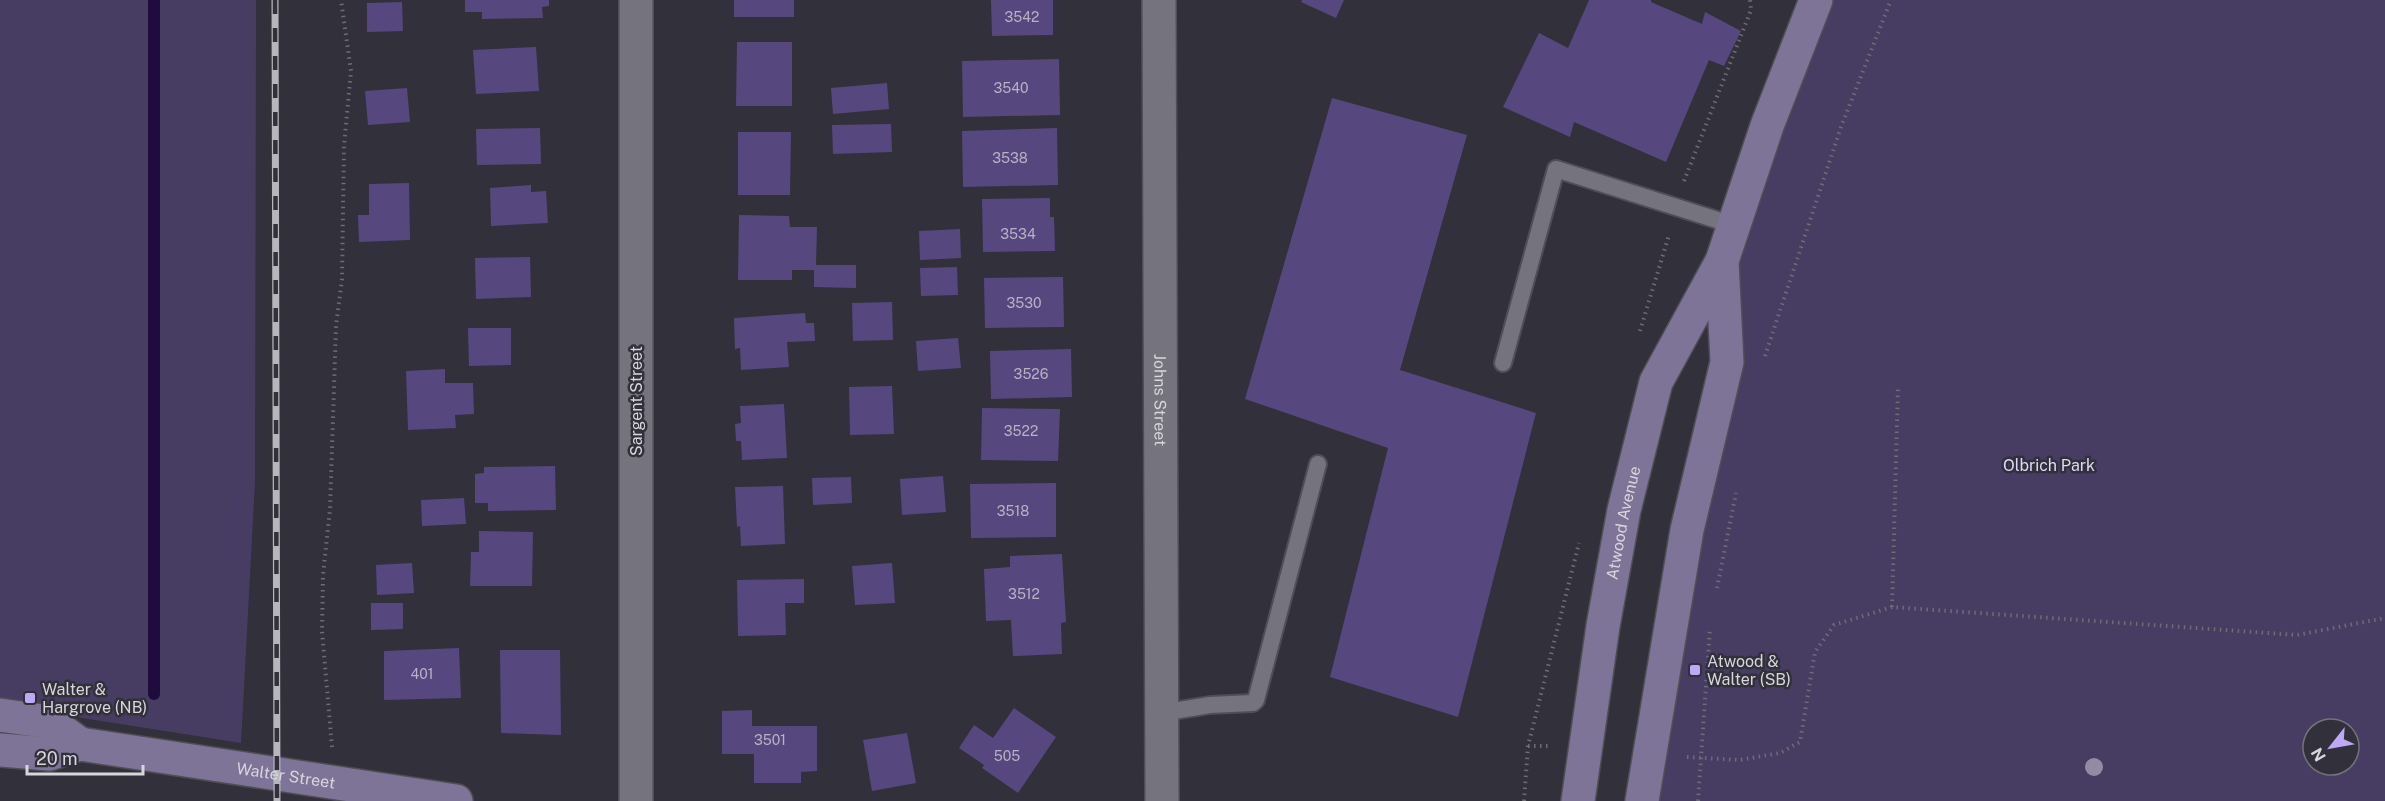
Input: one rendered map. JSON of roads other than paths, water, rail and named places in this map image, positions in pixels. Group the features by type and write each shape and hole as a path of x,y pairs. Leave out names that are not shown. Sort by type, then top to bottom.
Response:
{"street":[{"name":"Sargent Street","path":"636,0 636,801"},
{"name":"Johns Street","path":"1159,0 1162,801"},
{"name":"Atwood Avenue","path":"1578,801 1603,626 1622,522 1656,382 1722,261 1767,126 1816,0"},
{"name":"Atwood Avenue","path":"1642,801 1687,530 1727,362 1722,261"},
{"name":"Walter Street","path":"0,715 50,722 80,744"},
{"name":"Walter Street","path":"0,750 49,754 80,744 456,801"}],"lane":[{"path":"1503,363 1556,169 1733,225"},
{"path":"1161,713 1210,705 1253,703 1256,700 1318,464"}],"waterway":[{"path":"154,0 154,694"}],"railway":[{"path":"275,0 277,801"}],"place":[{"name":"Atwood & Walter (SB)","path":"1695,670"},
{"name":"Walter & Hargrove (NB)","path":"30,698"}],"park label":[{"name":"Olbrich Park","path":"2049,465"}]}
